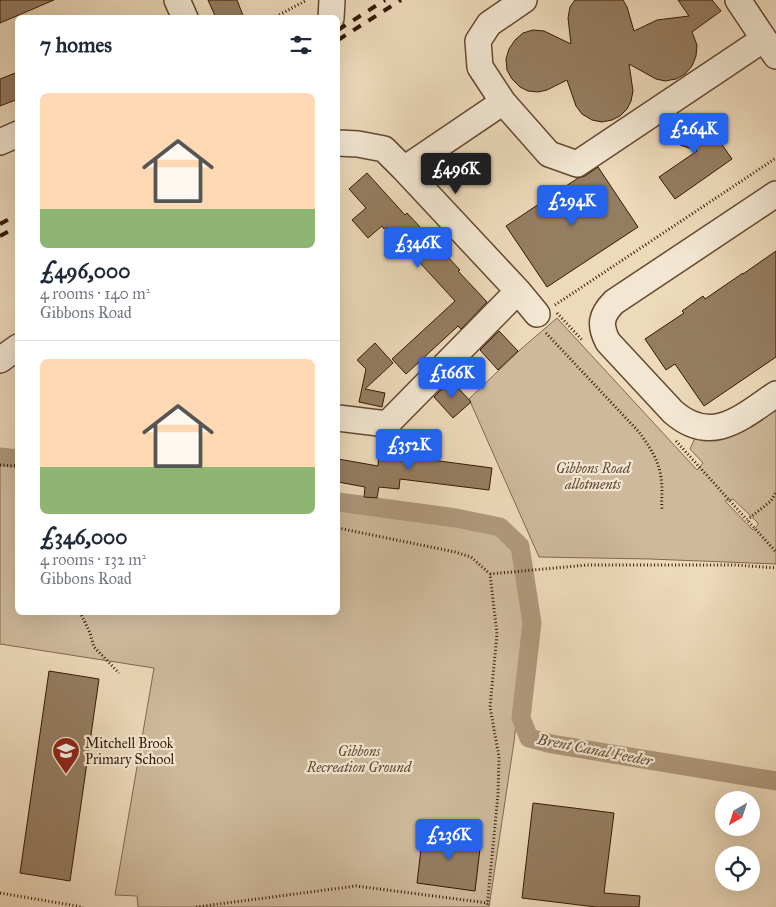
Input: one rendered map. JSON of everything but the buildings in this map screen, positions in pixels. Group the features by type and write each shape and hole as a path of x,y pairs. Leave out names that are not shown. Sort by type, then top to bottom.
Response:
{"street":[{"path":"177,0 184,15"},
{"path":"331,15 332,0"},
{"path":"524,0 489,24 478,41 480,67 503,102 548,154 577,164 770,48 738,0"},
{"path":"404,169 503,102"},
{"path":"0,142 15,135"},
{"path":"340,143 358,144 384,149 518,291 537,314"},
{"path":"776,194 614,302 607,308 602,322 602,329 608,342 673,412 688,423 710,428 726,426 737,421 776,394"},
{"path":"340,418 388,424 518,291"},
{"path":"0,360 15,349"}],"path":[{"path":"279,15 307,0"},
{"path":"662,510 662,479 658,464 650,447 639,432 543,330 537,314 558,303 776,158"},
{"path":"0,465 15,466"},
{"path":"747,520 771,501 776,492"},
{"path":"196,907 356,886 488,905 498,794 499,757 490,707 497,634 490,574 471,557 455,552 340,528"},
{"path":"490,574 587,565 734,565 776,568"},
{"path":"81,615 94,647 119,673"},
{"path":"0,893 83,907"},
{"path":"49,901 54,907"}],"green space":[{"name":"Gibbons Road allotments","path":"557,318 697,470 703,463 690,449 695,438 695,432 755,417 768,416 776,409 776,564 539,557 469,399 521,349","holes":["733,499 758,523 753,530 725,501"]},
{"name":"Gibbons Recreation Ground","path":"0,453 15,453 15,615 340,615 340,498 505,521 516,555 527,625 514,742 489,907 138,907 137,896 115,895 154,668 0,644"}],"waterway":[{"name":"Brent Canal Feeder","path":"0,457 15,459"},
{"name":"Brent Canal Feeder","path":"340,502 456,518 500,527 520,546 532,623 521,718 529,738 552,744 776,781"}],"railway":[{"path":"340,29 385,0"},
{"path":"340,39 401,0"},
{"path":"0,224 15,216"},
{"path":"0,236 15,228"}],"place":[{"name":"Mitchell Brook Primary School","path":"66,775"}]}
